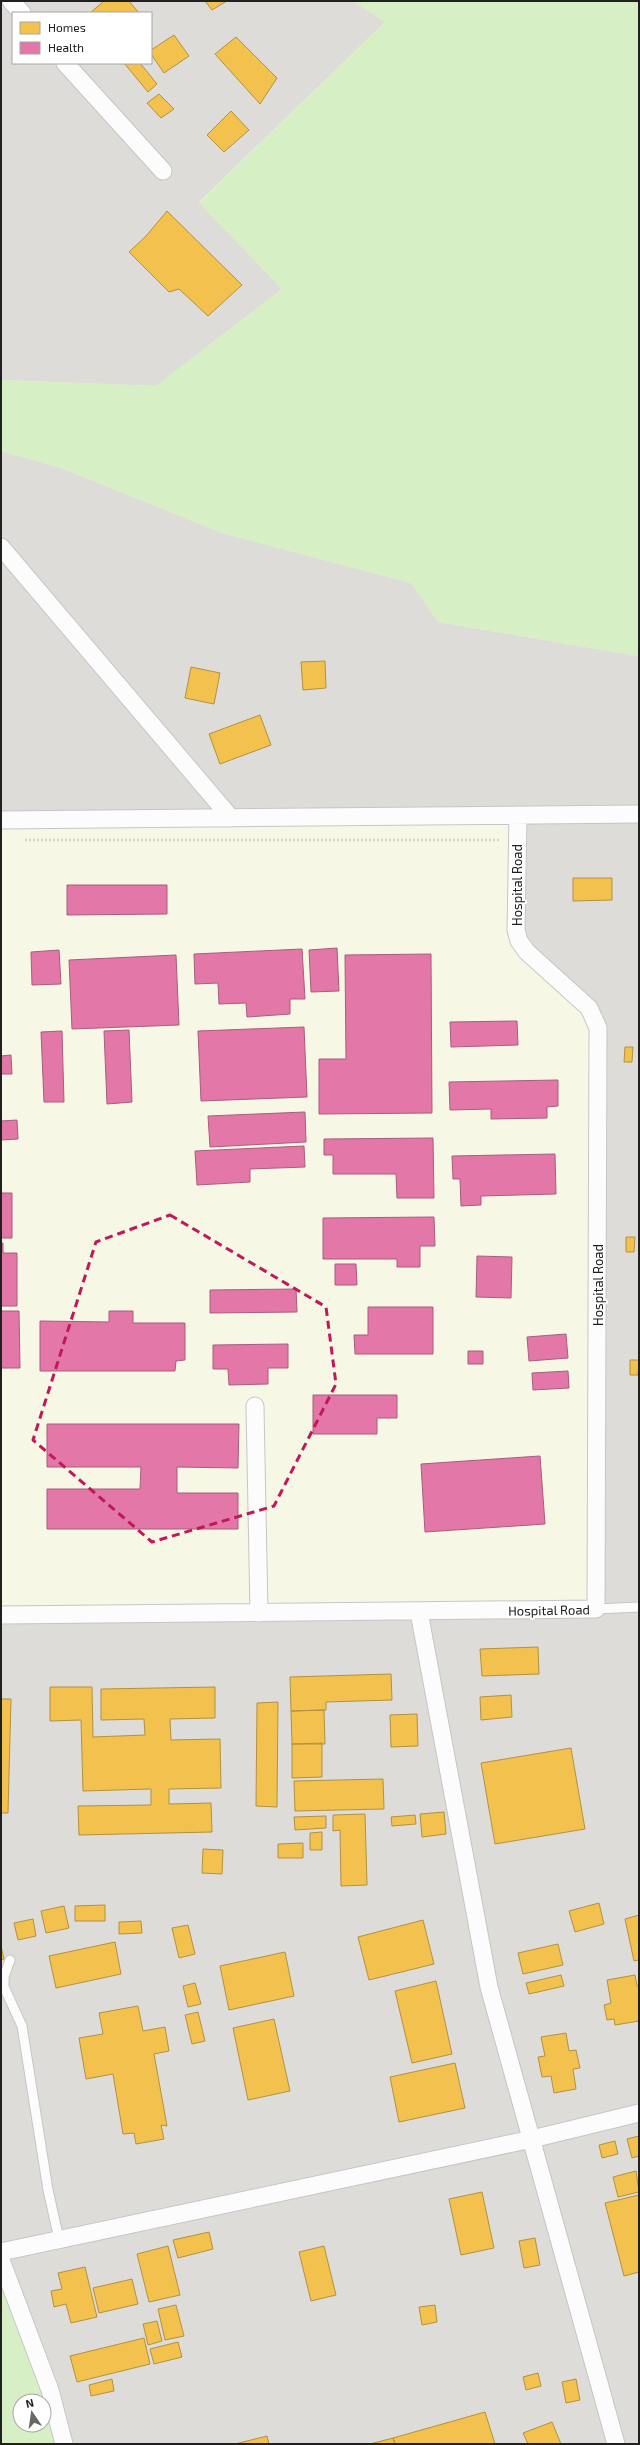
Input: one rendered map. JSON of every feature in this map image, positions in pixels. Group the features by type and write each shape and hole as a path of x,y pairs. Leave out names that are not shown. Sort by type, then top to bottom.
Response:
{"street":[{"path":"12,1 21,12"},
{"path":"66,64 163,171"},
{"path":"1,547 231,818"},
{"path":"1,820 639,814"},
{"name":"Hospital Road","path":"1,1615 419,1612 596,1609 598,1028 589,1008 527,952 519,941 516,930 518,815"},
{"path":"255,1406 259,1613"},
{"path":"419,1612 489,1987 616,2444"},
{"path":"1,2252 59,2238 532,2139 639,2113"},
{"path":"1,2260 50,2390 64,2444"}],"lane":[{"path":"596,1609 639,1607"},
{"path":"10,1960 4,1977 4,1987 22,2026 48,2190 59,2238"}],"path":[{"path":"17,840 518,840"}],"highlighted area":[{"path":"170,1215 326,1307 336,1384 274,1506 152,1542 33,1440 96,1242"}],"shaded area":[{"path":"1,1 353,1 385,22 199,202 282,289 156,386 1,380"},
{"path":"1,451 61,468 222,533 411,583 438,622 639,656 639,2444 61,2444 52,2417 52,2393 44,2393 1,2261"},
{"path":"516,816 515,930 593,1019 595,1607 1,1613 1,823"}],"green space":[{"path":"353,1 639,1 639,656 438,622 411,583 222,533 61,468 1,451 1,380 156,386 282,289 199,203 385,22"},
{"path":"1,2261 44,2393 12,2393 12,2433 52,2433 52,2417 61,2444 1,2444"}],"building: Homes":[{"path":"104,1 129,1 138,12 91,12"},
{"path":"205,1 227,1 212,10"},
{"path":"174,35 189,56 164,73 152,55 152,49"},
{"path":"236,37 277,78 260,104 215,54"},
{"path":"125,64 141,64 157,84 148,92"},
{"path":"159,94 174,109 161,118 147,103"},
{"path":"231,111 249,130 224,152 207,135"},
{"path":"167,211 242,285 208,316 179,289 169,292 129,252 146,236"},
{"path":"325,661 326,688 303,690 301,662"},
{"path":"191,667 220,673 214,704 185,698"},
{"path":"260,715 271,745 220,764 209,734"},
{"path":"573,878 612,878 612,900 573,901"},
{"path":"625,1047 633,1047 632,1062 624,1062"},
{"path":"626,1237 635,1237 634,1252 626,1252"},
{"path":"630,1360 639,1360 638,1375 630,1375"},
{"path":"538,1647 539,1674 482,1676 480,1649"},
{"path":"391,1674 392,1700 326,1702 326,1710 291,1711 290,1677"},
{"path":"50,1687 92,1687 93,1737 145,1735 144,1719 101,1720 101,1689 215,1687 215,1718 170,1719 171,1740 220,1739 221,1788 169,1789 169,1804 211,1803 212,1832 79,1835 78,1806 151,1805 151,1789 83,1791 81,1720 50,1721"},
{"path":"511,1695 512,1717 481,1720 480,1697"},
{"path":"1,1699 11,1699 8,1813 1,1813"},
{"path":"278,1702 277,1807 256,1806 257,1703"},
{"path":"324,1710 325,1744 292,1744 291,1711"},
{"path":"417,1714 418,1746 391,1747 390,1715"},
{"path":"322,1743 322,1777 292,1778 292,1744"},
{"path":"571,1748 585,1829 495,1844 481,1763"},
{"path":"383,1779 384,1809 295,1811 294,1781"},
{"path":"444,1812 446,1834 422,1837 420,1814"},
{"path":"365,1814 367,1885 341,1886 340,1830 333,1831 333,1815"},
{"path":"415,1815 416,1824 392,1826 391,1817"},
{"path":"326,1816 326,1828 295,1830 294,1817"},
{"path":"322,1832 322,1850 310,1850 310,1833"},
{"path":"303,1843 303,1858 278,1858 278,1844"},
{"path":"203,1849 223,1850 222,1874 202,1873"},
{"path":"599,1903 604,1924 575,1932 569,1911"},
{"path":"105,1905 105,1921 75,1921 75,1906"},
{"path":"64,1906 69,1928 46,1933 41,1911"},
{"path":"639,1915 639,1960 634,1961 625,1919"},
{"path":"33,1919 36,1936 18,1940 14,1923"},
{"path":"423,1920 434,1964 369,1980 358,1937"},
{"path":"141,1921 142,1933 119,1934 119,1922"},
{"path":"188,1925 195,1954 179,1958 172,1928"},
{"path":"115,1942 121,1974 56,1988 49,1956"},
{"path":"558,1944 563,1965 523,1974 518,1953"},
{"path":"1,1946 4,1959 1,1960"},
{"path":"285,1952 294,1996 229,2010 220,1966"},
{"path":"561,1975 564,1986 529,1994 526,1983"},
{"path":"635,1975 637,1986 639,1986 639,2021 615,2025 614,2019 607,2020 604,2005 611,2003 607,1980"},
{"path":"436,1981 452,2054 412,2063 395,1991"},
{"path":"195,1983 201,2004 188,2007 183,1986"},
{"path":"138,2006 143,2031 165,2027 169,2051 154,2054 167,2126 161,2125 164,2139 136,2144 134,2133 123,2134 113,2074 86,2079 79,2038 103,2034 99,2013"},
{"path":"198,2012 205,2041 192,2044 185,2015"},
{"path":"274,2019 290,2091 248,2100 233,2028"},
{"path":"566,2033 569,2051 576,2050 580,2068 573,2069 576,2089 554,2093 551,2076 542,2077 538,2057 545,2056 541,2037"},
{"path":"455,2063 465,2108 399,2122 390,2077"},
{"path":"639,2136 639,2156 632,2158 627,2139"},
{"path":"615,2141 618,2154 602,2158 599,2145"},
{"path":"636,2171 639,2192 618,2197 613,2177"},
{"path":"482,2192 494,2248 461,2255 449,2199"},
{"path":"639,2195 639,2272 624,2276 605,2203"},
{"path":"209,2232 213,2249 178,2258 173,2240"},
{"path":"535,2238 540,2265 524,2268 519,2241"},
{"path":"168,2246 180,2295 149,2302 137,2254"},
{"path":"324,2246 336,2295 311,2301 299,2252"},
{"path":"85,2267 97,2317 71,2323 66,2304 54,2307 51,2291 62,2289 58,2273"},
{"path":"132,2279 138,2304 99,2313 93,2288"},
{"path":"176,2305 184,2336 165,2340 158,2309"},
{"path":"435,2305 437,2322 422,2325 419,2307"},
{"path":"157,2321 162,2341 148,2345 143,2324"},
{"path":"144,2338 150,2364 77,2382 70,2356"},
{"path":"178,2342 182,2357 154,2364 150,2349"},
{"path":"538,2373 541,2386 526,2390 523,2377"},
{"path":"112,2379 114,2391 91,2396 89,2385"},
{"path":"576,2379 580,2400 566,2403 562,2382"},
{"path":"485,2412 495,2444 395,2444 393,2438"},
{"path":"552,2422 561,2444 528,2444 523,2433"},
{"path":"267,2436 269,2444 235,2444"},
{"path":"393,2438 395,2444 370,2444"}],"building: Health":[{"path":"67,885 167,885 167,914 67,915"},
{"path":"337,948 339,991 311,992 309,950"},
{"path":"302,949 305,999 290,999 290,1014 247,1017 246,1003 219,1004 218,983 195,984 194,954"},
{"path":"59,950 61,984 32,985 31,952"},
{"path":"431,954 432,1113 319,1114 319,1059 346,1059 345,955"},
{"path":"176,955 179,1025 72,1029 69,960"},
{"path":"517,1021 518,1045 451,1047 450,1022"},
{"path":"304,1027 307,1097 201,1101 198,1031"},
{"path":"129,1030 132,1102 107,1104 104,1031"},
{"path":"62,1031 64,1102 44,1102 41,1032"},
{"path":"11,1055 12,1074 1,1074 1,1056"},
{"path":"558,1080 558,1106 547,1107 547,1118 491,1119 491,1109 450,1110 449,1082"},
{"path":"305,1112 306,1142 210,1147 208,1116"},
{"path":"17,1120 18,1139 1,1140 1,1121"},
{"path":"433,1138 434,1198 397,1198 396,1174 333,1174 333,1155 324,1155 324,1139"},
{"path":"304,1146 305,1167 250,1169 250,1182 197,1185 195,1151"},
{"path":"555,1154 556,1194 481,1196 481,1205 461,1206 460,1179 453,1179 452,1156"},
{"path":"1,1193 12,1193 12,1238 1,1238"},
{"path":"434,1217 435,1246 420,1246 420,1267 397,1267 397,1259 323,1259 323,1218"},
{"path":"1,1243 3,1243 3,1253 17,1253 17,1306 1,1306"},
{"path":"477,1256 512,1257 511,1298 476,1297"},
{"path":"335,1264 356,1264 357,1285 335,1285"},
{"path":"296,1289 297,1312 210,1313 210,1290"},
{"path":"368,1307 433,1307 433,1354 355,1354 354,1335 368,1335"},
{"path":"1,1311 19,1311 20,1368 1,1368"},
{"path":"109,1311 133,1311 133,1323 185,1323 185,1360 176,1361 175,1371 40,1371 40,1321 109,1322"},
{"path":"566,1334 568,1358 529,1361 527,1337"},
{"path":"288,1344 288,1368 268,1368 268,1384 229,1385 228,1369 213,1369 213,1345"},
{"path":"468,1351 483,1351 483,1364 468,1364"},
{"path":"568,1371 569,1388 533,1390 532,1373"},
{"path":"313,1395 397,1395 397,1418 377,1418 377,1434 313,1434"},
{"path":"47,1424 239,1424 238,1468 177,1467 177,1493 238,1493 238,1529 47,1529 47,1489 140,1489 141,1467 47,1467"},
{"path":"540,1456 545,1524 425,1532 421,1464"}]}
